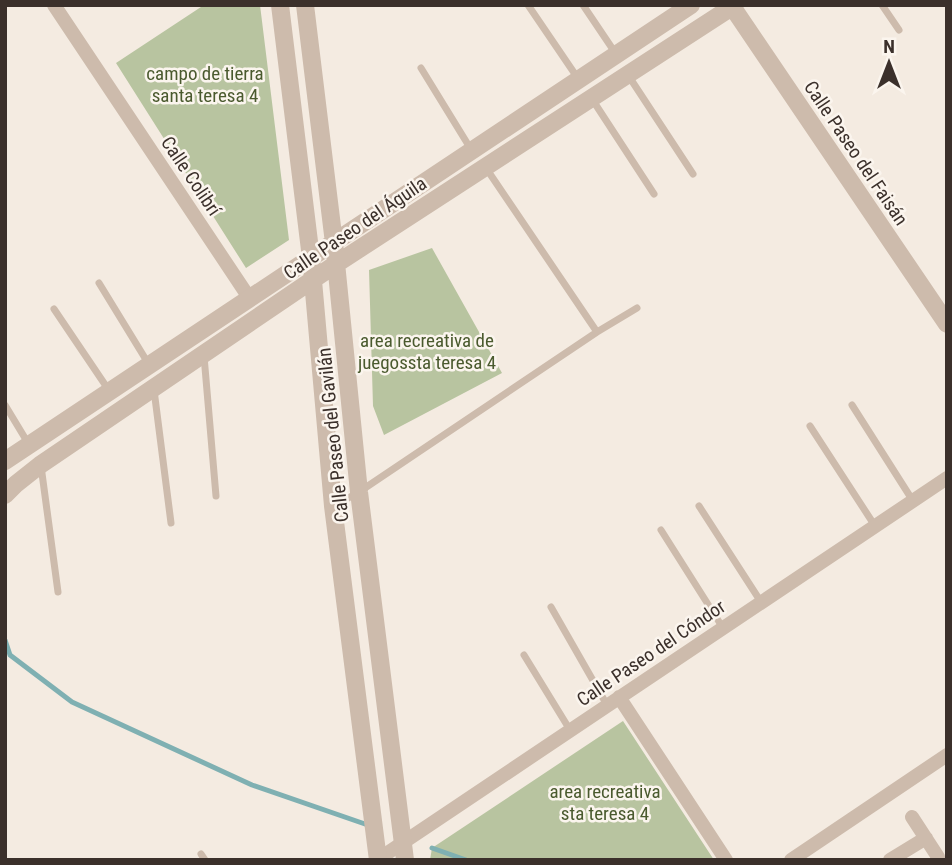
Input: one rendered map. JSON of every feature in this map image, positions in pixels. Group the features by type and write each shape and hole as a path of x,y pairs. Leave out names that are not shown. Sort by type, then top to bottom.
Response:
{"street":[{"name":"Calle Colibrí","path":"54,5 250,299"},
{"name":"Calle Paseo del Gavilán","path":"280,5 311,258 333,506 378,859"},
{"name":"Calle Paseo del Gavilán","path":"304,5 334,243 359,492 404,852"},
{"name":"Calle Paseo del Águila","path":"5,461 691,5"},
{"name":"Calle Paseo del Águila","path":"5,495 40,466 336,264 733,6"},
{"name":"Calle Paseo del Faisán","path":"733,6 947,324"},
{"name":"Calle Paseo del Cóndor","path":"378,859 404,852 570,730 947,478"},
{"path":"613,701 726,860"},
{"path":"791,860 947,755"},
{"path":"912,817 938,857"},
{"path":"890,860 926,838"}],"lane":[{"path":"528,5 579,80"},
{"path":"583,5 617,56"},
{"path":"882,5 899,30"},
{"path":"421,68 472,151"},
{"path":"628,75 693,174"},
{"path":"592,98 654,194"},
{"path":"485,167 597,332"},
{"path":"99,283 149,365"},
{"path":"333,506 359,492 637,308"},
{"path":"54,309 110,392"},
{"path":"204,355 216,496"},
{"path":"153,390 171,523"},
{"path":"5,405 29,445"},
{"path":"852,405 913,501"},
{"path":"810,426 875,526"},
{"path":"40,466 58,592"},
{"path":"699,506 761,602"},
{"path":"661,530 723,628"},
{"path":"551,607 613,701"},
{"path":"524,655 570,730"}],"green space":[{"name":"campo de tierra santa teresa 4","path":"204,5 260,5 289,240 246,268 116,63"},
{"name":"area recreativa de juegossta teresa 4","path":"432,248 502,373 384,435 373,406 369,270"},
{"name":"area recreativa sta teresa 4","path":"623,721 714,860 430,860 432,848"}],"waterway":[{"path":"5,640 10,655 72,702 252,785 365,824"},
{"path":"432,848 466,860"}]}
